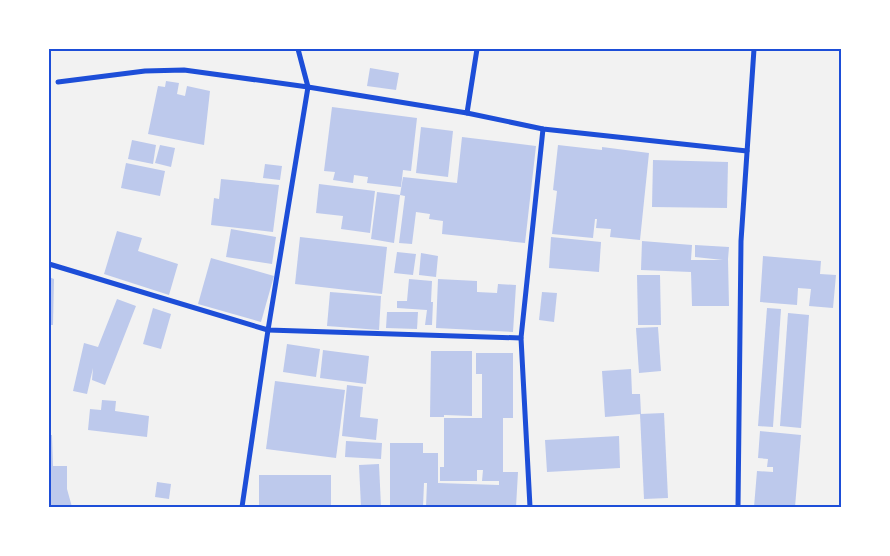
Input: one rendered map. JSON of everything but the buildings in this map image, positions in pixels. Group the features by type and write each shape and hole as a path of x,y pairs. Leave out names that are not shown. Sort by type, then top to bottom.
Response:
{"street":[{"path":"242,507 268,330 308,87 298,49"},
{"path":"467,113 477,49"},
{"path":"738,507 741,241 754,49"},
{"path":"58,82 145,71 184,70 308,87 467,113 544,129 747,151"},
{"path":"530,507 521,338 544,129"},
{"path":"49,264 268,330 521,338"}]}
